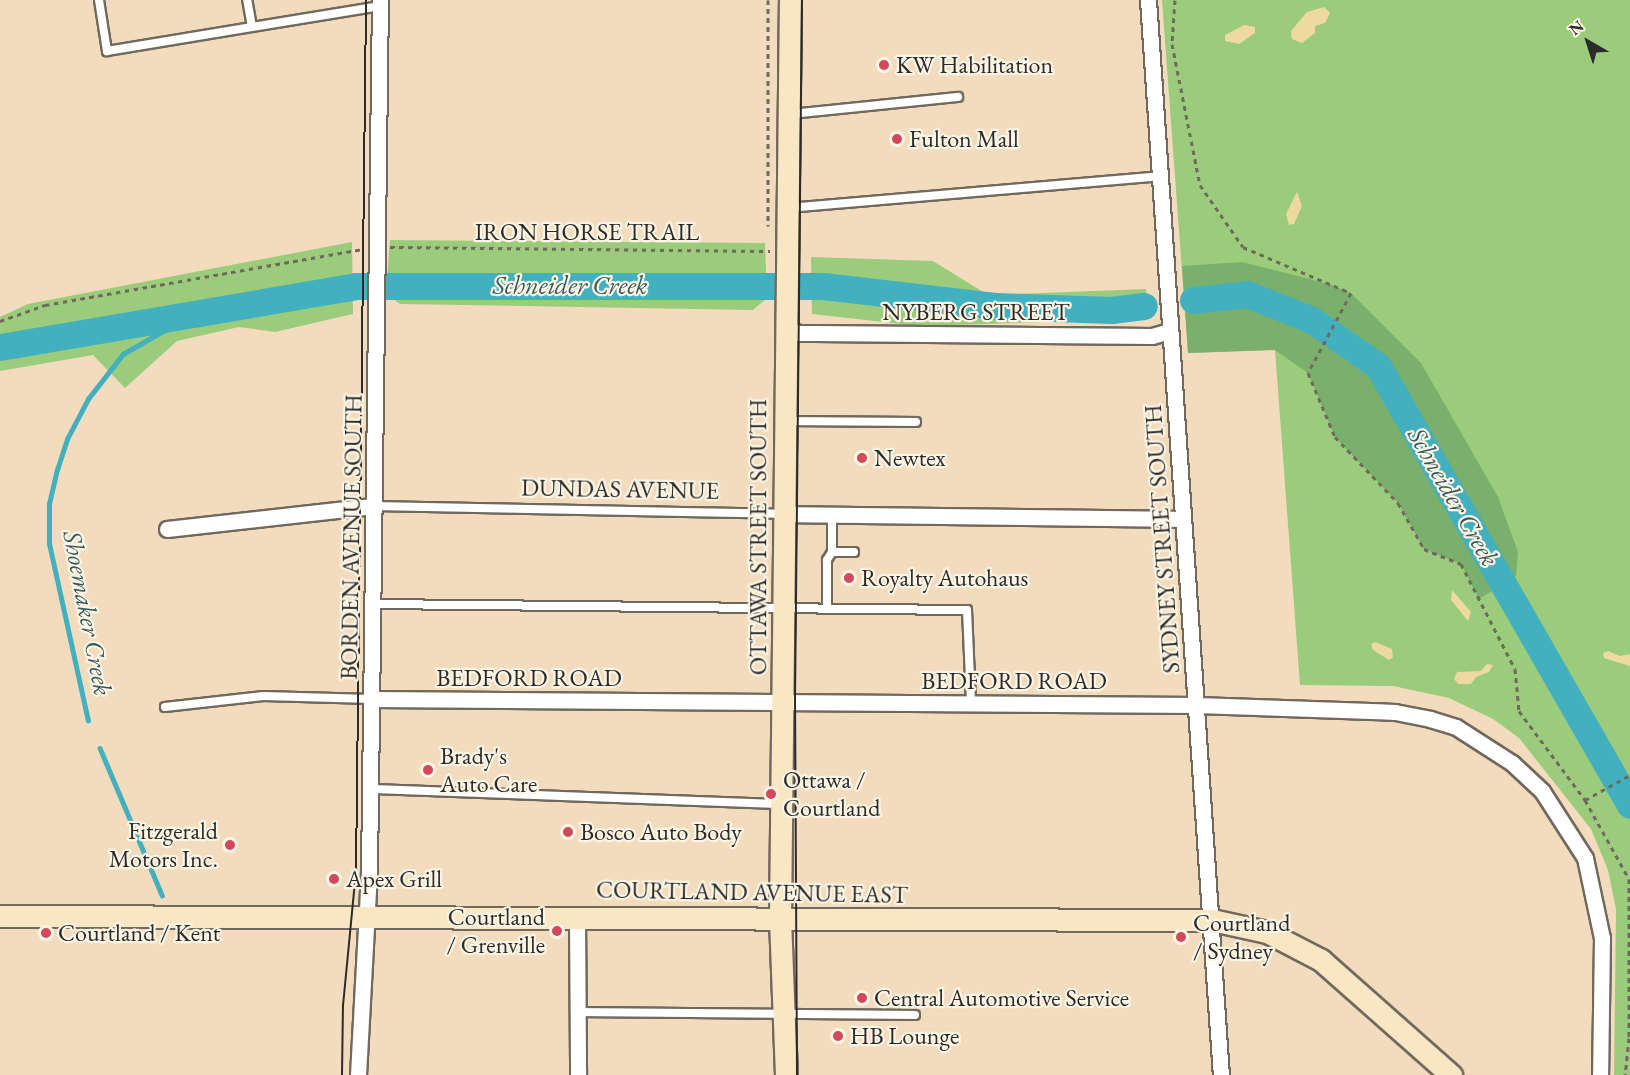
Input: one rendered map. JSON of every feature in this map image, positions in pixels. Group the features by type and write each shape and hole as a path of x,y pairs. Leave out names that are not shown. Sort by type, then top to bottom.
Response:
{"main road":[{"name":"OTTAWA STREET SOUTH","path":"786,1075 780,919 785,306 778,256 787,208 790,0"},
{"name":"COURTLAND AVENUE EAST","path":"0,916 577,916 1212,920 1267,932 1321,960 1451,1075"}],"street":[{"name":"SYDNEY STREET SOUTH","path":"1148,0 1168,331 1197,705 1221,1075"},
{"name":"BORDEN AVENUE SOUTH","path":"358,1075 371,789 380,3"},
{"name":"NYBERG STREET","path":"784,327 798,333 1152,336 1168,331"},
{"name":"DUNDAS AVENUE","path":"166,529 373,506"},
{"name":"DUNDAS AVENUE","path":"784,514 1181,519"},
{"name":"BEDFORD ROAD","path":"372,699 783,700 1197,705 1395,712 1430,718 1456,728 1512,763 1542,791 1585,858 1602,938 1600,1075"},
{"path":"577,916 578,1075"}],"lane":[{"path":"99,0 107,51 380,3"},
{"path":"247,0 252,27"},
{"path":"788,114 958,97"},
{"path":"787,208 1159,176"},
{"path":"785,421 916,422"},
{"name":"DUNDAS AVENUE","path":"373,506 784,514"},
{"path":"827,609 827,560 832,552 832,514"},
{"path":"832,552 854,552"},
{"path":"373,604 967,610 971,703"},
{"name":"BEDFORD ROAD","path":"165,707 263,696 372,699"},
{"path":"371,789 782,804"},
{"path":"578,1012 915,1015"}],"path":[{"path":"768,0 770,236"},
{"path":"1175,0 1172,44 1200,185 1243,247 1351,293 1308,373 1335,437 1398,503 1424,549 1461,564 1515,669 1519,711 1585,800 1629,879 1629,1038 1625,1075"},
{"path":"769,243 778,256"},
{"name":"IRON HORSE TRAIL","path":"386,247 778,256"},
{"path":"0,321 45,305 360,249"},
{"path":"1585,800 1630,775"}],"green space":[{"path":"1162,0 1630,0 1630,1075 1614,1075 1616,909 1608,870 1591,829 1519,738 1493,719 1449,698 1393,686 1300,685 1275,350 1188,353"},
{"path":"390,240 765,243 767,298 753,310 400,304 386,294"},
{"path":"352,242 353,314 275,332 239,327 177,341 125,388 93,355 0,371 0,317 28,304"},
{"path":"811,257 933,261 988,295 1146,289 1150,319 919,326 812,314"},
{"path":"1242,262 1329,284 1351,293 1421,363 1498,497 1518,552 1516,576 1479,599 1461,564 1424,549 1398,503 1335,437 1308,373 1275,350 1188,353 1182,266"}],"sand":[{"path":"1324,7 1330,13 1325,23 1315,26 1315,33 1302,43 1292,39 1291,31 1307,12"},
{"path":"1244,25 1255,27 1255,33 1239,44 1225,41 1225,35"},
{"path":"1297,192 1302,206 1294,224 1289,225 1286,214"},
{"path":"1452,590 1471,612 1468,621 1451,600"},
{"path":"1375,642 1392,649 1393,657 1389,660 1373,650 1371,644"},
{"path":"1608,651 1620,656 1630,654 1630,666 1604,658 1603,653"},
{"path":"1487,664 1493,665 1489,672 1476,677 1471,684 1458,684 1454,679 1457,672 1481,671"}],"waterway":[{"name":"Schneider Creek","path":"0,347 356,286 823,286 995,306 1111,310 1144,306"},
{"name":"Schneider Creek","path":"1193,300 1247,294 1312,320 1378,366 1630,805"},
{"name":"Shoemaker Creek","path":"88,721 49,544 49,504 57,470 67,439 88,399 123,354 187,317"},
{"name":"Shoemaker Creek","path":"100,748 162,895"}],"tram line":[{"path":"342,1075 343,1006 356,872 366,0"},
{"path":"797,1075 795,701 802,0"}],"place":[{"name":"KW Habilitation","path":"884,65"},
{"name":"Fulton Mall","path":"897,139"},
{"name":"Newtex","path":"862,458"},
{"name":"Royalty Autohaus","path":"849,578"},
{"name":"Brady's Auto Care","path":"428,770"},
{"name":"Ottawa / Courtland","path":"771,794"},
{"name":"Bosco Auto Body","path":"568,832"},
{"name":"Fitzgerald Motors Inc.","path":"230,845"},
{"name":"Apex Grill","path":"334,879"},
{"name":"Courtland / Grenville","path":"557,931"},
{"name":"Courtland / Kent","path":"46,933"},
{"name":"Courtland / Sydney","path":"1181,937"},
{"name":"Central Automotive Service","path":"862,998"},
{"name":"HB Lounge","path":"838,1036"}]}
